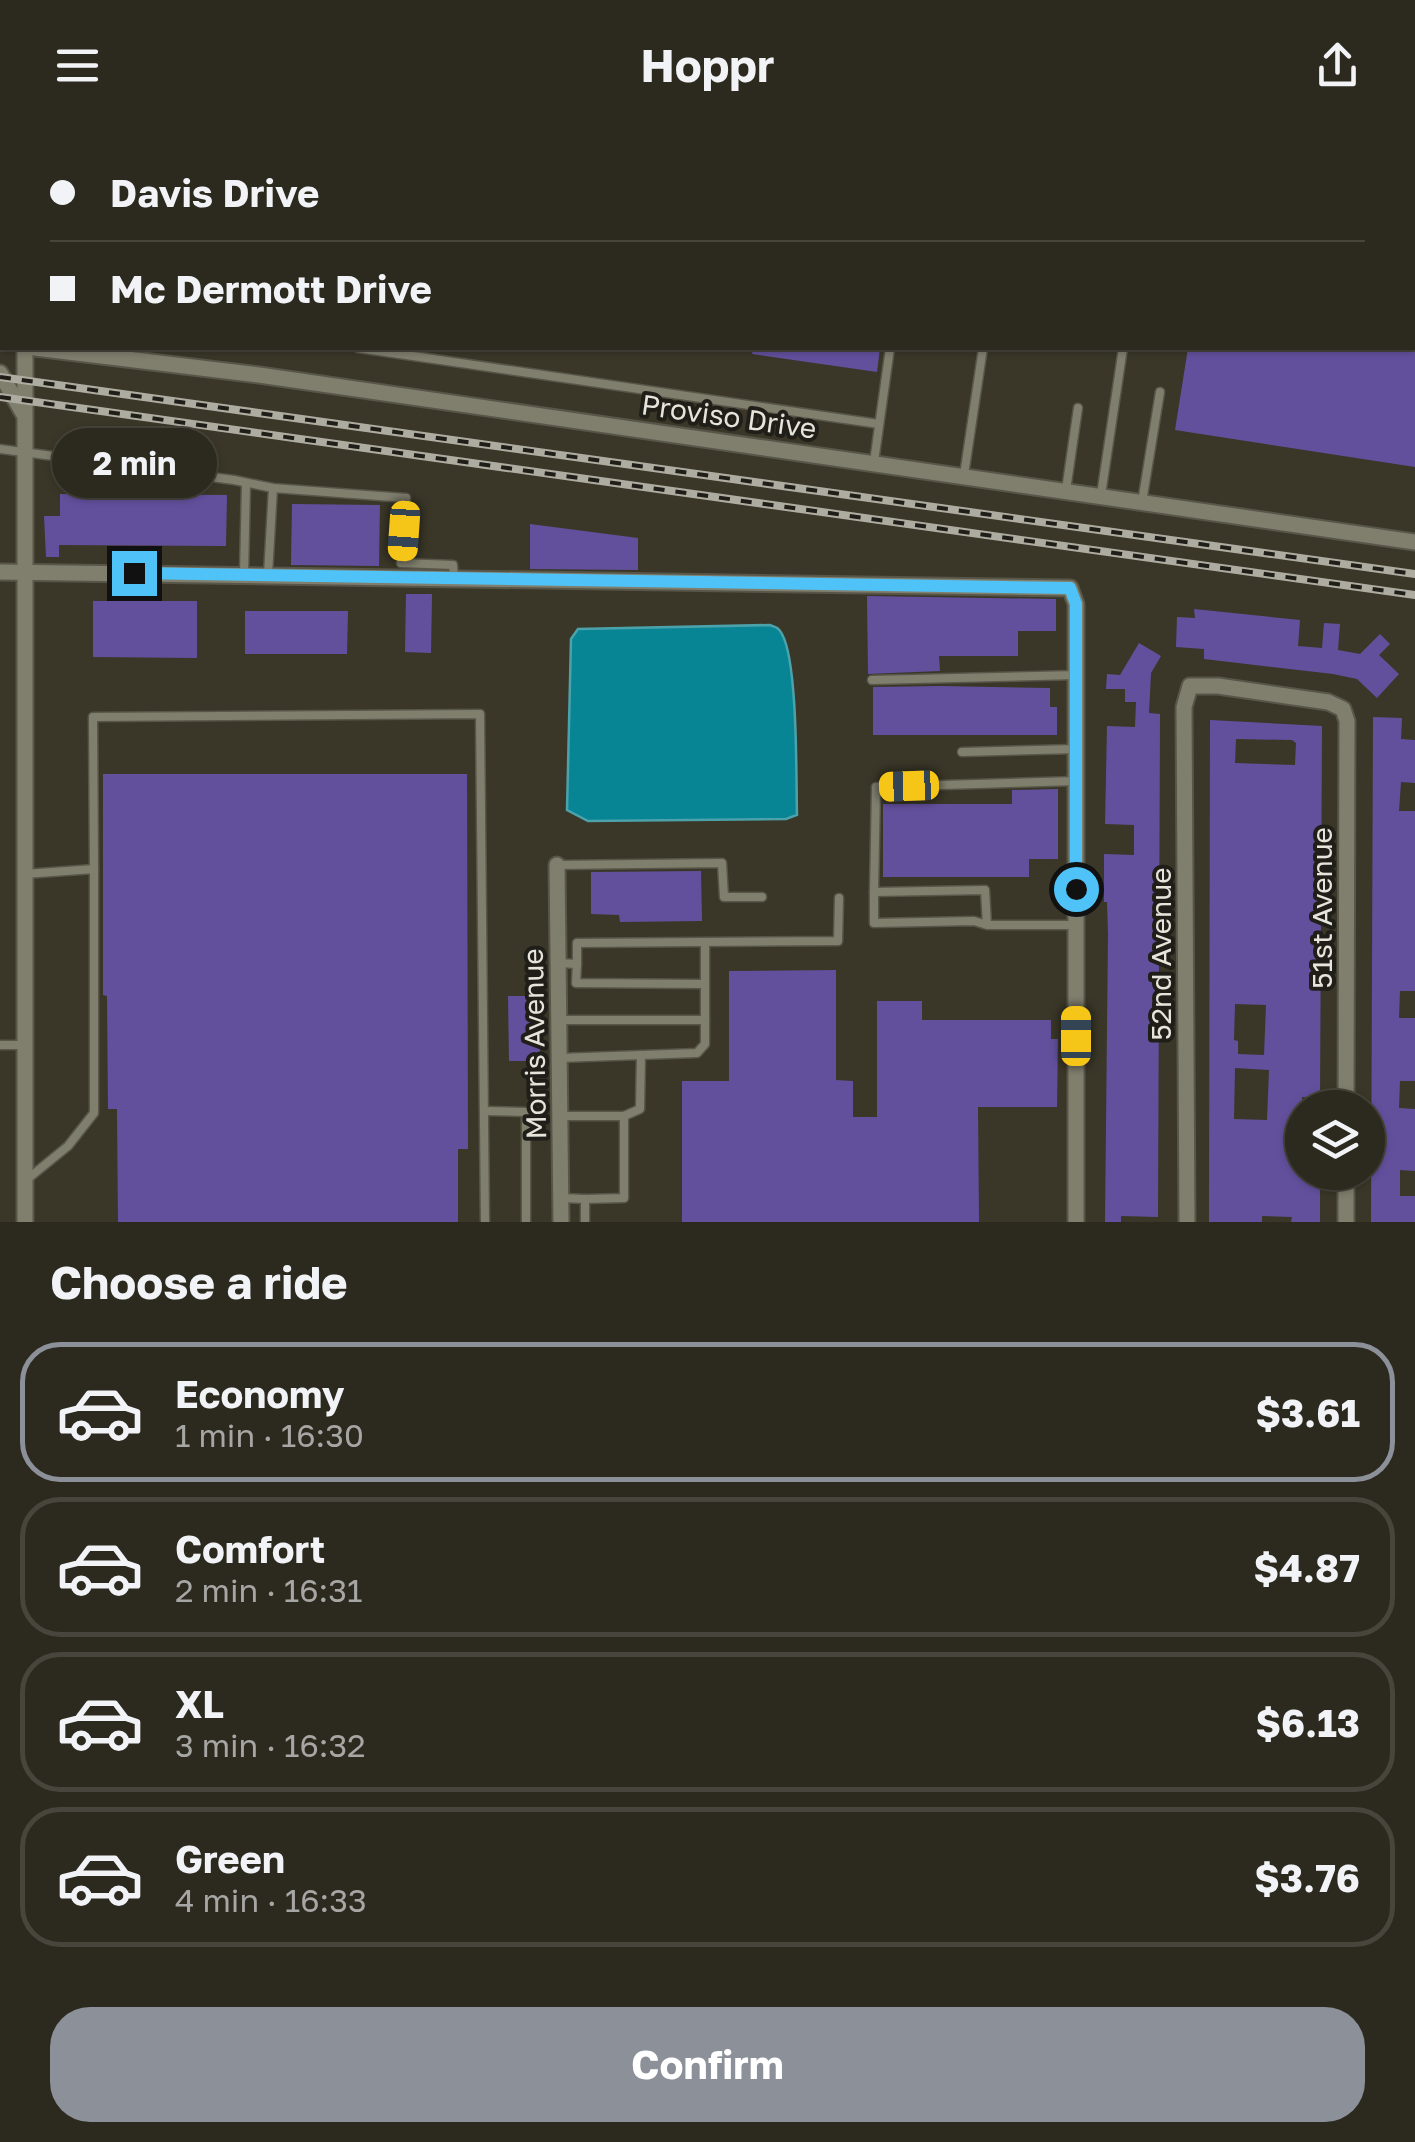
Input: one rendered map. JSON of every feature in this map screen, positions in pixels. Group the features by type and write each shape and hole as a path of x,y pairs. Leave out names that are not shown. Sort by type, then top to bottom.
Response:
{"street":[{"path":"25,350 25,1222"},
{"name":"Proviso Drive","path":"98,351 1415,542"},
{"path":"0,373 25,415"},
{"path":"0,572 1070,588 1076,604 1076,1222"},
{"name":"51st Avenue","path":"1190,686 1218,686 1328,702 1342,709 1347,721 1346,1090"},
{"name":"52nd Avenue","path":"1187,1222 1184,706 1190,686"},
{"name":"Morris Avenue","path":"557,864 561,1222"},
{"path":"1346,1190 1346,1222"}],"lane":[{"path":"372,350 879,424"},
{"path":"874,462 890,350"},
{"path":"964,476 984,350"},
{"path":"1101,496 1122,350"},
{"path":"1142,502 1160,392"},
{"path":"1066,490 1078,408"},
{"path":"0,449 273,488 406,498 401,563 453,565 454,578"},
{"path":"244,574 246,483"},
{"path":"268,574 273,488"},
{"path":"872,680 1076,675"},
{"path":"25,1182 68,1146 94,1113 94,717 480,714 486,1222"},
{"path":"962,752 1076,750"},
{"path":"1076,781 876,787 874,892 874,922 1076,925"},
{"path":"557,864 722,863 724,897 762,897"},
{"path":"23,874 94,869"},
{"path":"874,892 984,890 987,925"},
{"path":"706,984 576,982 578,943 838,941 839,898"},
{"path":"559,1058 697,1052 706,1044 704,942"},
{"path":"558,963 576,964"},
{"path":"559,1020 706,1020"},
{"path":"0,1046 24,1045"},
{"path":"560,1116 624,1116 640,1109 641,1055"},
{"path":"484,1111 526,1112 526,1222"},
{"path":"560,1198 624,1198 624,1116"},
{"path":"585,1199 585,1222"}],"water":[{"path":"770,625 782,634 791,669 797,815 786,819 588,821 567,810 571,639 578,629"}],"building":[{"path":"753,350 880,350 877,372 752,354"},
{"path":"1188,350 1415,350 1415,467 1175,430"},
{"path":"60,494 227,495 226,546 59,545 59,557 46,557 44,516 60,516"},
{"path":"292,504 380,505 379,566 291,565"},
{"path":"530,524 638,538 638,570 530,569"},
{"path":"406,594 432,594 431,653 405,652"},
{"path":"867,596 1056,599 1056,631 1018,631 1018,656 939,656 940,671 868,674"},
{"path":"93,601 197,601 197,658 93,657"},
{"path":"1194,609 1300,620 1298,646 1322,648 1324,623 1340,624 1338,650 1360,654 1380,634 1390,644 1379,655 1399,674 1377,698 1357,679 1204,659 1204,649 1176,647 1177,617 1195,618"},
{"path":"245,611 348,611 347,654 245,654"},
{"path":"1139,643 1161,656 1151,673 1149,713 1160,714 1158,1217 1121,1216 1121,1222 1105,1222 1108,934 1104,854 1134,855 1134,825 1105,824 1107,726 1135,727 1136,702 1125,702 1125,689 1106,689 1107,674 1120,675"},
{"path":"873,687 1050,688 1050,707 1057,707 1057,735 873,735"},
{"path":"1373,717 1402,718 1401,739 1415,740 1415,783 1401,782 1399,811 1415,811 1415,991 1400,991 1399,1018 1415,1018 1415,1081 1400,1081 1399,1108 1415,1109 1415,1171 1400,1170 1400,1196 1415,1196 1415,1222 1371,1222 1371,1190 1385,1190 1385,1090 1372,1090"},
{"path":"1210,720 1322,726 1320,1090 1285,1090 1285,1190 1320,1190 1320,1222 1262,1216 1262,1222 1209,1222","holes":["1236,739 1296,743 1295,765 1235,763","1235,1004 1266,1005 1264,1055 1238,1054 1238,1041 1234,1040","1235,1068 1269,1070 1267,1120 1234,1119"]},
{"path":"103,774 467,774 468,1149 458,1149 458,1222 118,1222 117,1109 108,1109 107,996 103,995"},
{"path":"1058,789 1058,859 1029,859 1029,877 883,877 883,804 1012,804 1012,790"},
{"path":"701,871 702,921 620,922 619,915 591,914 591,872"},
{"path":"836,970 836,1080 853,1081 853,1117 877,1117 877,1001 922,1001 922,1020 1051,1020 1051,1039 1058,1039 1057,1107 978,1107 979,1222 682,1222 682,1081 729,1081 729,971"},
{"path":"508,996 540,996 540,1061 509,1061"}],"railway":[{"path":"0,377 1415,574"},
{"path":"0,397 1415,595"}],"route":[{"path":"134,573 1070,588 1076,604 1076,889"}]}
